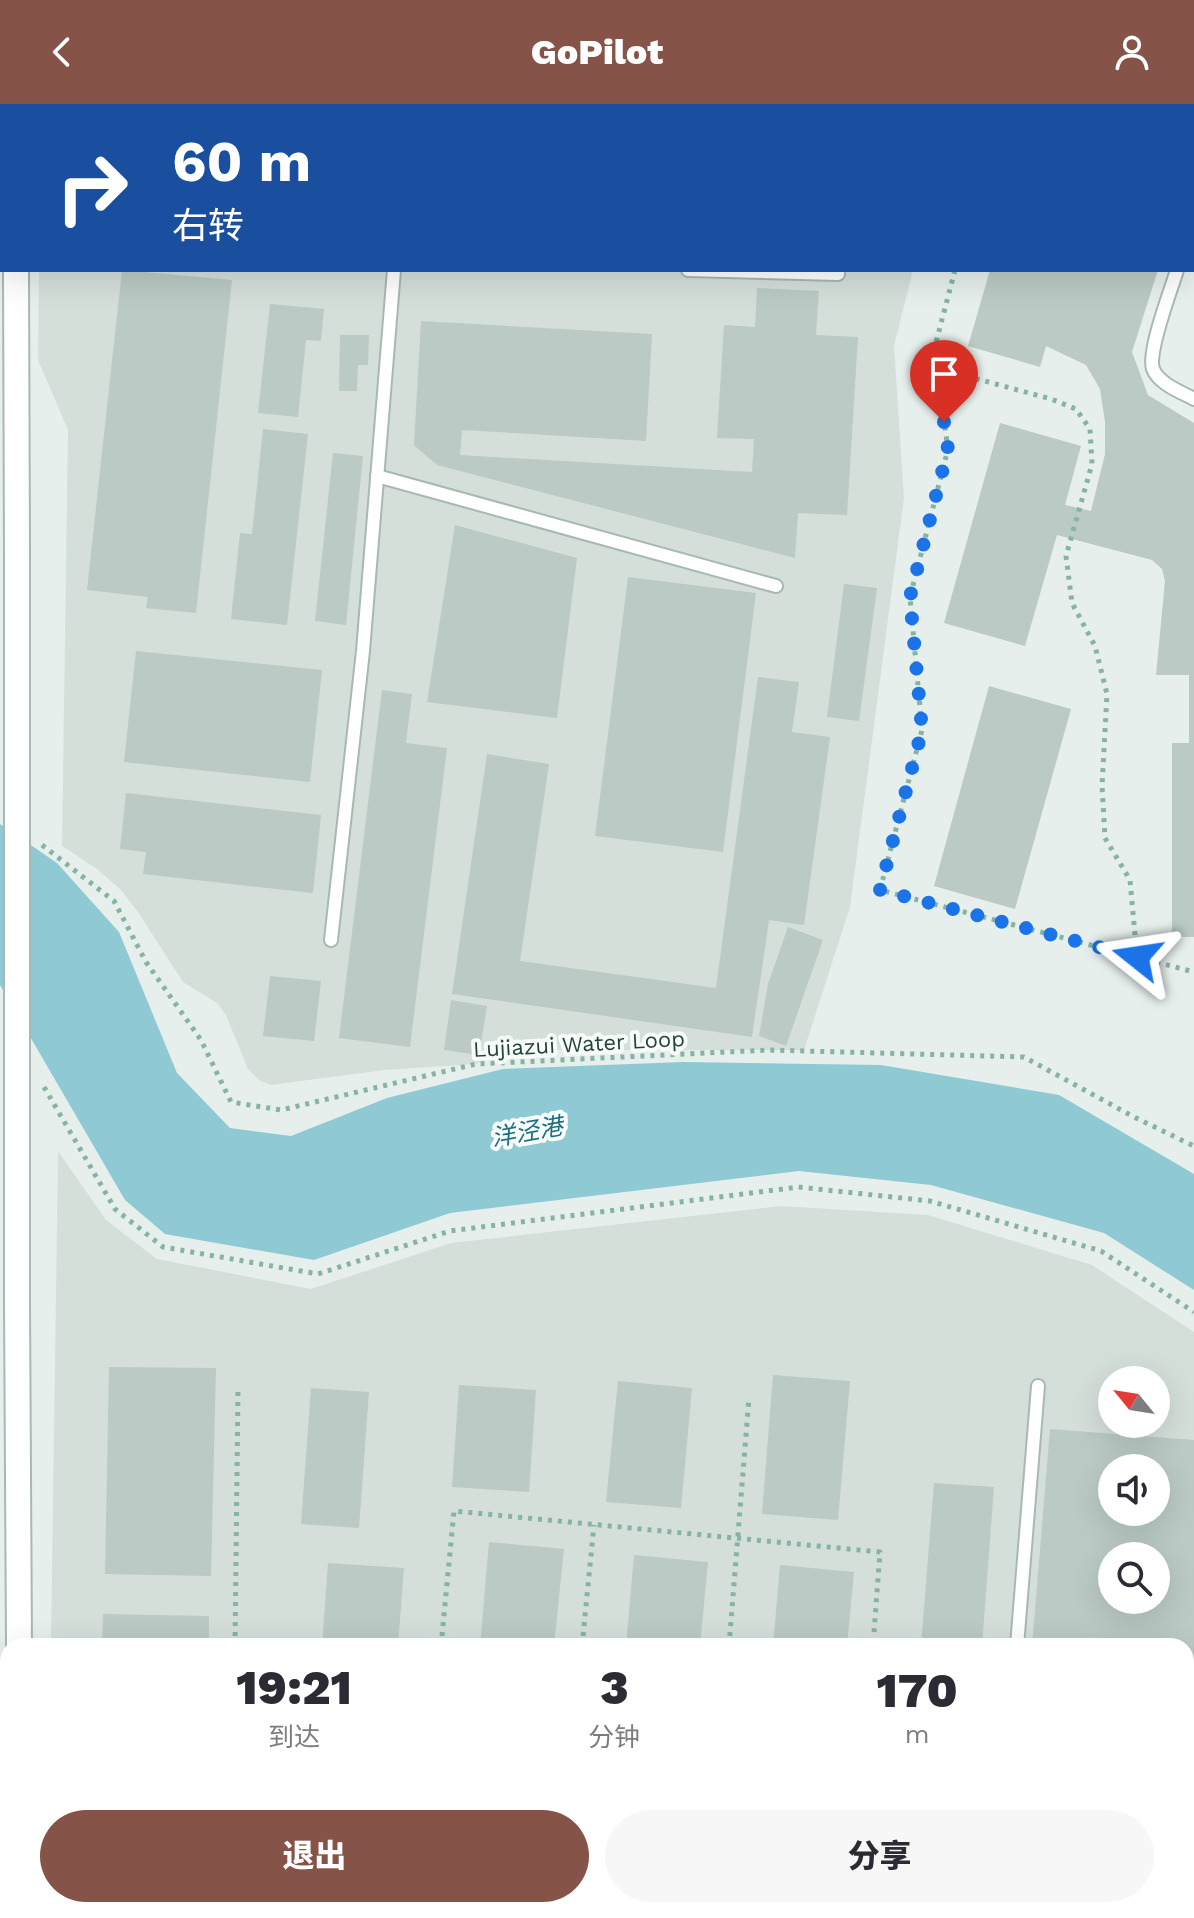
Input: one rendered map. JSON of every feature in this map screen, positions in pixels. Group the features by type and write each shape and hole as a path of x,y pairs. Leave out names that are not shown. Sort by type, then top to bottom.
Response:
{"street":[{"path":"16,272 19,1638"}],"lane":[{"path":"331,940 363,651 394,272"},
{"path":"763,272 838,272"},
{"path":"1176,272 1152,352 1153,370 1166,384 1194,399"},
{"path":"377,476 776,586"},
{"path":"1018,1638 1038,1386"}],"path":[{"path":"954,272 934,350 948,449 910,597 922,730 880,890 1194,972"},
{"path":"937,368 1051,399 1076,409 1090,429 1092,464 1066,556 1072,603 1095,646 1107,694 1102,786 1105,838 1130,880 1137,957"},
{"name":"Lujiazui Water Loop","path":"34,839 114,901 146,962 201,1040 231,1102 281,1110 476,1064 769,1050 1024,1057 1194,1146"},
{"path":"38,1079 115,1209 163,1247 318,1274 450,1231 798,1187 930,1201 1101,1251 1194,1312"},
{"path":"235,1638 238,1387"},
{"path":"730,1638 749,1398"},
{"path":"442,1638 454,1511 880,1552 874,1638"},
{"path":"583,1638 594,1525"}],"shaded area":[{"path":"39,272 912,272 894,346 904,498 850,907 804,1050 507,1050 476,1064 384,1070 271,1085 259,1080 248,1069 226,1015 217,1003 183,982 121,890 97,869 62,846 68,430 38,360"},
{"path":"58,1151 106,1220 157,1259 311,1289 451,1243 781,1206 928,1215 1092,1265 1194,1332 1194,1638 51,1638"}],"water":[{"name":"洋泾港","path":"0,824 57,863 119,932 177,1073 230,1128 291,1136 387,1098 503,1069 683,1062 881,1065 1059,1095 1194,1174 1194,1290 1104,1233 931,1185 799,1171 450,1213 314,1260 165,1234 125,1200 0,985"}],"building":[{"path":"122,272 232,280 196,613 146,608 148,597 87,590"},
{"path":"989,272 1157,272 1132,352 1148,395 1194,423 1194,937 1172,937 1172,743 1189,743 1189,675 1156,675 1165,581 1162,569 1152,560 1057,535 1025,646 944,623 1000,423 1081,446 1065,505 1091,511 1105,454 1105,422 1100,389 1086,365 1046,346 1040,367 968,346"},
{"path":"757,288 819,291 816,335 858,337 847,515 798,513 795,558 437,465 414,445 421,321 652,334 646,441 462,430 460,455 752,472 754,439 717,438 724,325 755,327"},
{"path":"270,304 324,309 321,341 306,340 298,417 258,413"},
{"path":"340,335 369,335 368,365 358,365 357,391 339,391"},
{"path":"263,429 308,434 287,625 231,619 240,533 252,534"},
{"path":"333,453 363,456 346,625 315,621"},
{"path":"455,525 577,558 557,718 427,702"},
{"path":"628,577 756,593 723,852 595,836"},
{"path":"844,584 877,588 859,721 827,717"},
{"path":"136,651 322,670 310,782 124,762"},
{"path":"758,677 799,682 792,732 830,737 804,925 769,920 752,1037 452,994 487,754 549,764 520,961 716,988"},
{"path":"989,686 1071,709 1015,909 934,886"},
{"path":"382,690 412,694 406,743 447,748 410,1047 339,1038"},
{"path":"126,793 321,815 313,893 143,874 146,852 120,849"},
{"path":"788,927 823,940 786,1046 759,1036 768,984"},
{"path":"270,976 321,981 314,1041 263,1036"},
{"path":"451,1000 487,1006 479,1055 444,1050"},
{"path":"109,1367 216,1368 211,1576 105,1574"},
{"path":"773,1375 850,1381 838,1520 762,1514"},
{"path":"618,1381 692,1388 681,1508 606,1502"},
{"path":"459,1385 536,1390 529,1492 452,1487"},
{"path":"311,1388 369,1392 359,1528 301,1524"},
{"path":"1050,1429 1098,1433 1098,1438 1194,1440 1194,1638 1033,1638"},
{"path":"934,1483 994,1487 983,1638 922,1638"},
{"path":"489,1542 564,1549 555,1638 481,1638"},
{"path":"634,1555 708,1562 701,1638 627,1638"},
{"path":"328,1563 404,1568 399,1638 323,1638"},
{"path":"780,1565 854,1572 848,1638 774,1638"},
{"path":"103,1614 209,1616 209,1638 102,1638"}],"route":[{"path":"944,422 948,449 910,597 922,730 880,890 1137,957"}]}
